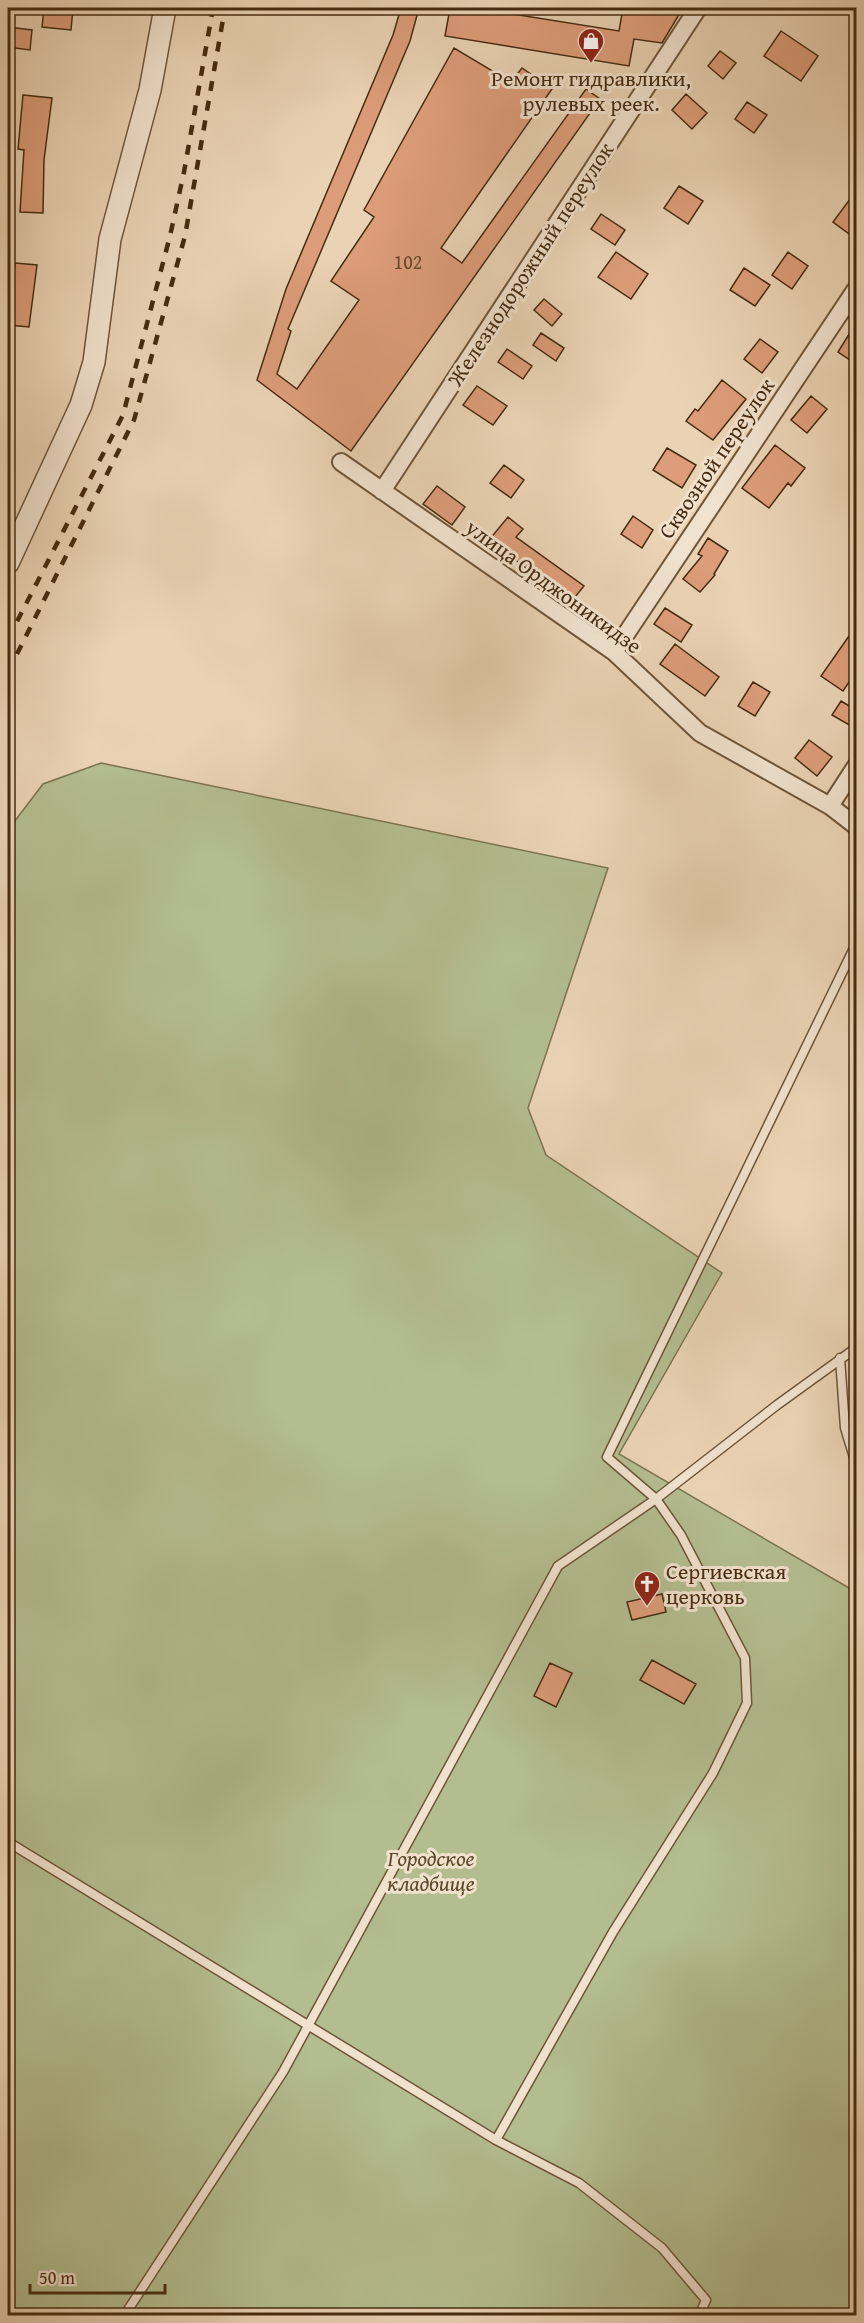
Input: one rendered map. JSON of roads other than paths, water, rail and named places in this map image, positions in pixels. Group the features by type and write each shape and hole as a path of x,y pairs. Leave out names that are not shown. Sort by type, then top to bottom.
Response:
{"street":[{"path":"8,563 81,405 94,362 110,239 150,90 165,8"},
{"name":"Железнодорожный переулок","path":"381,491 698,8"},
{"name":"Сквозной переулок","path":"614,652 856,289"},
{"name":"улица Орджоникидзе","path":"342,462 614,652 700,733 830,806 856,826"},
{"path":"830,806 856,766"}],"lane":[{"path":"496,2140 613,1932 713,1773 747,1703 745,1658 681,1535 656,1499 607,1457 856,944"},
{"path":"124,2316 283,2072 558,1566 656,1499 856,1347"},
{"path":"840,1358 845,1428 856,1464"},
{"path":"8,1842 496,2140 579,2183 662,2248 706,2300 699,2316"}],"railway":[{"path":"8,639 123,415 170,236 184,172 213,8"},
{"path":"8,672 134,420 185,236 225,8"}],"place":[{"name":"Ремонт гидравлики, рулевых реек.","path":"591,64"},
{"name":"Сергиевская церковь","path":"647,1607"}],"park label":[{"name":"Городское кладбище","path":"431,1871"}]}
